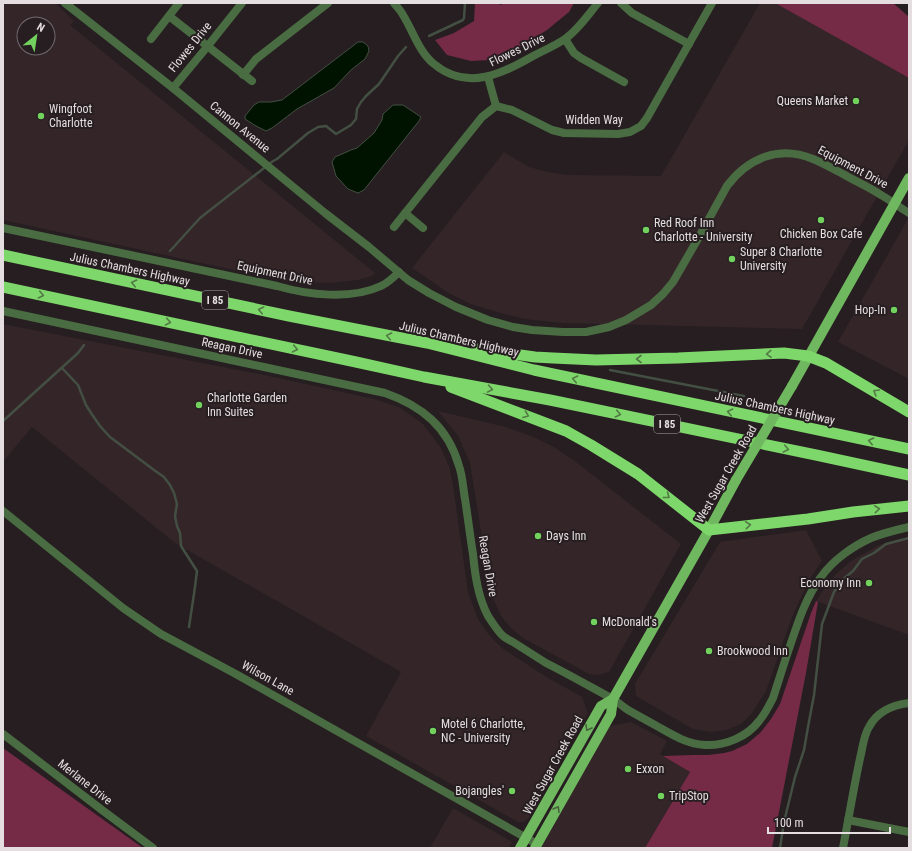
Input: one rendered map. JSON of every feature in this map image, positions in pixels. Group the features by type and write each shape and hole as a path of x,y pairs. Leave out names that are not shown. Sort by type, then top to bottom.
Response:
{"highway":[{"name":"Julius Chambers Highway","path":"3,255 289,316 427,343 534,370 909,449"},
{"name":"I 85","path":"3,287 424,377 550,400 909,475"},
{"path":"427,343 535,357 596,360 784,353 808,356 826,363 909,412"},
{"path":"424,377 539,420 566,431 591,444 638,474 709,530 909,506"}],"main road":[{"name":"West Sugar Creek Road","path":"536,846 611,714 612,699 736,480 792,386 909,178"},
{"name":"West Sugar Creek Road","path":"520,848 601,706 612,699"}],"street":[{"name":"Cannon Avenue","path":"64,3 173,88 399,272"},
{"path":"151,38 179,3"},
{"name":"Flowes Drive","path":"173,88 242,3"},
{"path":"244,75 256,59 328,3"},
{"name":"Flowes Drive","path":"394,3 403,15 423,53 433,64 443,71 454,75 473,78 488,77 516,65 565,39 575,30 598,3"},
{"path":"621,3 632,13 689,44"},
{"name":"Widden Way","path":"496,106 512,110 552,130 564,134 618,134 630,132 641,126 648,118 712,3"},
{"path":"169,16 252,81"},
{"path":"565,39 574,53 624,82"},
{"path":"394,227 482,116 496,106 488,77"},
{"name":"Equipment Drive","path":"3,228 277,286 292,291 313,294 347,295 373,289 386,283 399,272 408,280 445,302 488,320 513,327 532,330 586,332 609,327 626,320 651,305 677,276 727,186 741,170 763,157 783,153 813,158 880,194 909,213"},
{"path":"405,213 424,228"},
{"name":"Reagan Drive","path":"3,311 385,393 400,398 414,406 443,432 460,467 480,597 492,623 502,635 531,654 612,699 672,735 694,744 717,745 728,742 746,733 758,722 773,698 803,608 822,576 832,565 855,547 870,538 886,532 909,527"},
{"name":"Wilson Lane","path":"3,511 123,608 161,634 241,677 526,838 536,846"},
{"path":"843,848 858,764 866,733 876,718 884,711 894,706 909,703"},
{"name":"Merlane Drive","path":"3,734 153,848"},
{"path":"848,820 909,832"}],"shaded area":[{"path":"3,3 55,3 74,21 70,25 375,273 372,276 358,280 330,283 289,282 3,220"},
{"path":"475,3 497,3 501,5 503,3 574,3 569,12 547,30 518,48 490,60 471,61 447,55 435,40 454,33 474,21"},
{"path":"760,3 775,3 909,78 909,140 802,329 562,323 524,319 471,304 447,292 412,268 504,152 529,167 567,175 661,176"},
{"path":"775,3 893,3 909,17 909,78"},
{"path":"358,42 363,42 368,46 369,51 365,59 351,70 334,88 297,109 266,131 245,119 245,116 254,105 259,102 282,100"},
{"path":"393,105 403,105 421,117 419,121 364,190 358,193 348,189 336,176 332,162 335,157 357,148 374,133 382,120 383,114"},
{"path":"909,217 909,379 838,342"},
{"path":"3,324 269,376 374,399 399,407 423,424 441,448 449,466 468,592 478,619 489,635 502,648 545,676 582,697 588,713 528,819 523,822 518,822 366,736 401,672 175,543 32,427 3,462"},
{"path":"438,411 506,427 531,436 554,447 576,462 681,544 609,672 599,675 589,674 523,638 511,628 501,616 491,594 470,463 458,436"},
{"path":"806,530 822,561 813,574 792,617 766,691 752,713 741,724 727,730 711,732 693,729 636,696 635,684 720,542"},
{"name":"Economy Inn","path":"909,537 909,635 816,601 835,575 851,561 879,545"},
{"path":"816,601 818,602 806,673 772,848 645,848 690,772 663,756 708,755 724,753 747,744 760,733 780,704"},
{"path":"631,722 667,741 660,754 690,772 645,848 541,848 610,726"},
{"path":"3,748 143,848 3,848"},
{"path":"453,808 512,842 508,848 430,848"}],"waterway":[{"path":"429,36 463,20 465,3"},
{"path":"170,251 200,218 277,159 308,133 318,127 326,126 336,134 351,125 356,119 357,109 361,102 379,84 406,47"},
{"path":"3,421 78,353 84,345"},
{"path":"62,368 78,385 86,405 100,426 110,437 164,477 174,493 177,504 175,516 180,533 181,546 197,571 189,627"},
{"path":"610,370 744,396"},
{"path":"780,848 784,822 795,777 804,750 814,695 822,624 834,592 841,581 853,571 862,559 874,553 886,544 909,538"}],"place":[{"name":"Queens Market","path":"856,101"},
{"name":"Wingfoot Charlotte","path":"41,116"},
{"name":"Chicken Box Cafe","path":"821,220"},
{"name":"Red Roof Inn Charlotte - University","path":"646,230"},
{"name":"Super 8 Charlotte University","path":"732,259"},
{"name":"Hop-In","path":"894,310"},
{"name":"Charlotte Garden Inn Suites","path":"199,405"},
{"name":"Days Inn","path":"538,536"},
{"name":"Economy Inn","path":"869,583"},
{"name":"McDonald's","path":"594,622"},
{"name":"Brookwood Inn","path":"709,651"},
{"name":"Motel 6 Charlotte, NC - University","path":"433,731"},
{"name":"Exxon","path":"628,769"},
{"name":"Bojangles'","path":"512,791"},
{"name":"TripStop","path":"661,796"}]}
